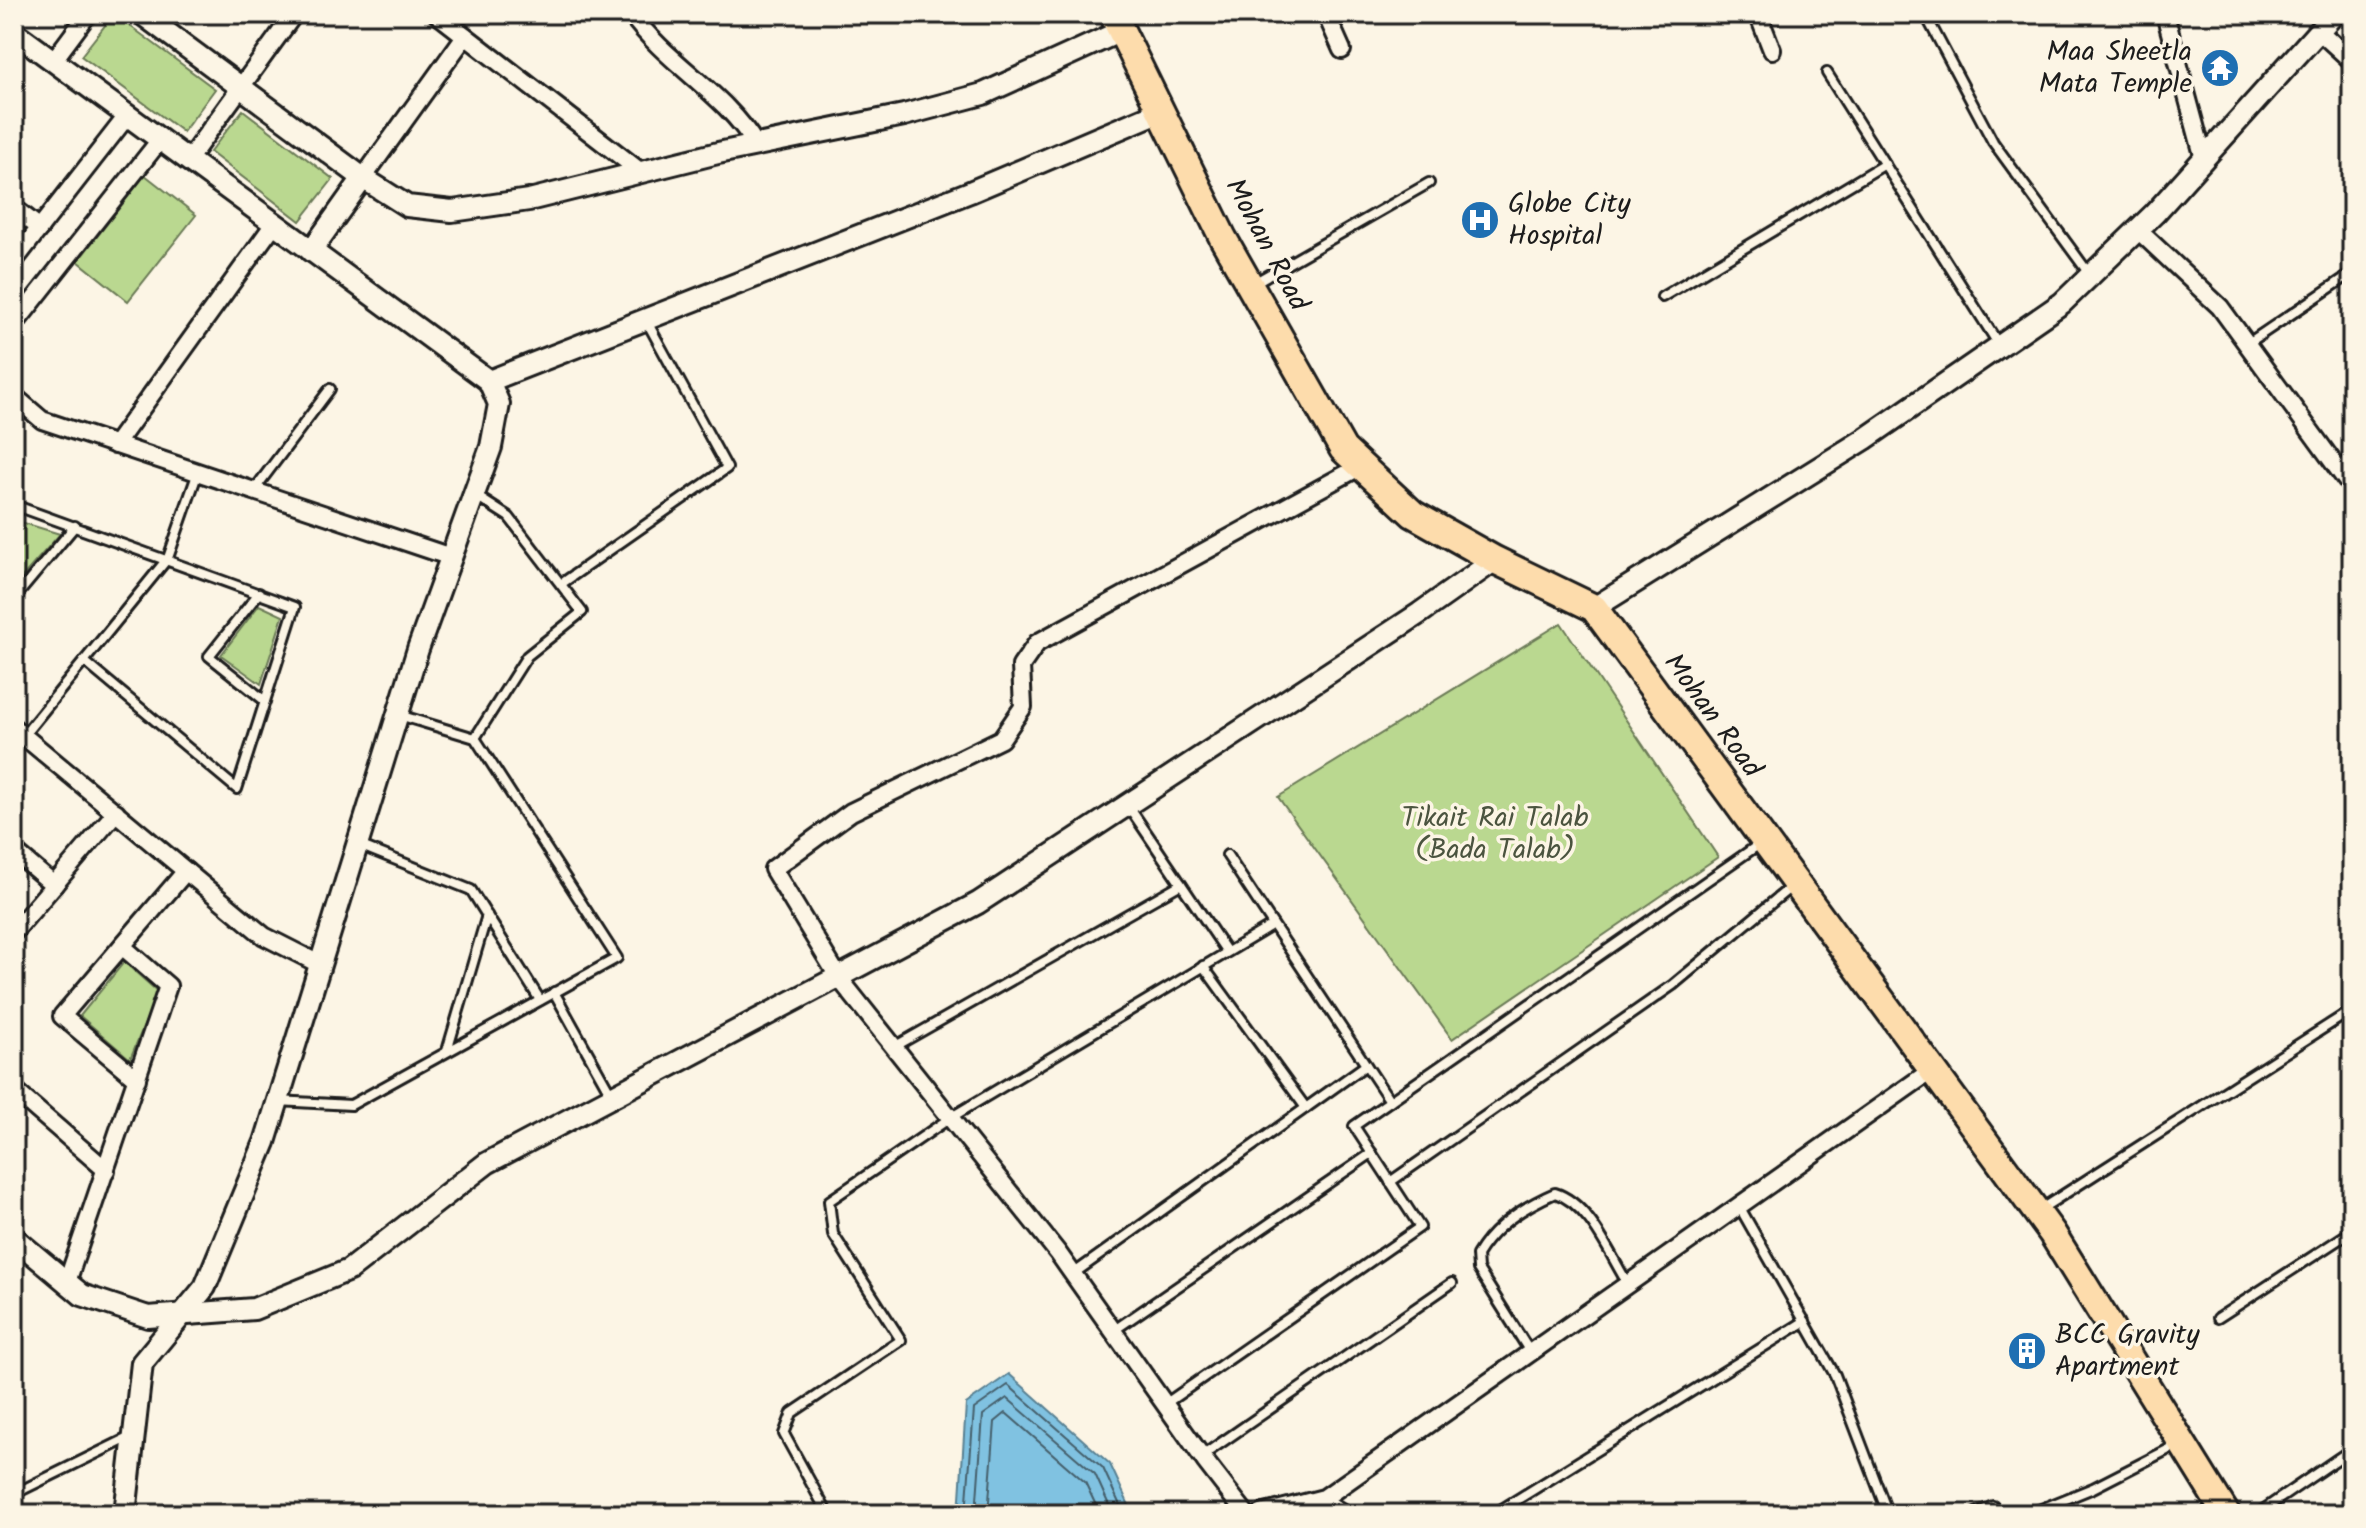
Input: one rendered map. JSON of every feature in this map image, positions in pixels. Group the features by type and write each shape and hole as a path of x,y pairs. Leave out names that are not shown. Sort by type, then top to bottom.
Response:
{"main road":[{"name":"Mohan Road","path":"1117,23 1250,285 1343,449 1413,514 1495,560 1594,608 2036,1211 2226,1514"}],"street":[{"path":"53,61 88,14"},
{"path":"142,14 363,178 407,206 452,211 529,200 756,145 904,115 983,94 1117,23"},
{"path":"188,160 294,14"},
{"path":"437,14 641,172"},
{"path":"631,14 651,42 740,118 756,145"},
{"path":"1326,14 1342,50"},
{"path":"1758,14 1772,50"},
{"path":"2165,14 2204,159"},
{"path":"1594,608 1865,439 2062,303 2138,230 2334,14"},
{"path":"2319,31 2352,61"},
{"path":"14,32 489,381 499,404 491,447 398,715 278,1101 225,1244 205,1287 142,1363 125,1514"},
{"path":"311,251 465,36"},
{"path":"489,381 970,192 1161,111"},
{"path":"14,261 127,116"},
{"path":"14,325 160,140"},
{"path":"14,208 40,228"},
{"path":"115,445 274,224"},
{"path":"2138,230 2220,307 2352,488"},
{"path":"14,396 42,420 451,557"},
{"path":"1246,1514 1201,1456 1073,1274 839,978 773,869 851,812 1001,739 1023,707 1021,666 1037,643 1361,466"},
{"path":"14,1238 82,1295 148,1317 254,1309 349,1270 487,1163 978,903 1420,613 1495,560"},
{"path":"19,732 264,936 321,965"},
{"path":"14,932 116,812"},
{"path":"14,851 54,885"},
{"path":"137,1079 62,1016 186,871"},
{"path":"67,1282 168,986 122,946"},
{"path":"1261,1514 1324,1498 1932,1070"},
{"path":"14,1090 106,1170"}],"lane":[{"path":"1925,14 1993,142 2090,275"},
{"path":"1827,73 2000,346"},
{"path":"1662,297 1885,164"},
{"path":"1250,285 1429,183"},
{"path":"2247,344 2352,273"},
{"path":"561,584 727,468 646,319"},
{"path":"253,491 330,389"},
{"path":"2337,468 2352,457"},
{"path":"19,732 84,661 168,558 198,472"},
{"path":"474,494 509,517 582,612 527,656 475,738"},
{"path":"14,505 168,558 295,607 237,789 84,661"},
{"path":"14,599 75,526"},
{"path":"259,593 209,656 265,701"},
{"path":"278,1101 351,1105 617,958 475,738 398,715"},
{"path":"1128,805 1227,952"},
{"path":"1164,1404 1420,1227 1354,1126 1764,841"},
{"path":"359,845 471,890 540,1000"},
{"path":"1227,855 1390,1101"},
{"path":"1390,1182 1673,985 1796,883"},
{"path":"894,1047 1181,884"},
{"path":"447,1051 487,915"},
{"path":"828,1514 784,1434 792,1413 901,1340 833,1234 829,1201 950,1118 1273,925"},
{"path":"1203,966 1306,1108"},
{"path":"554,992 613,1097"},
{"path":"2036,1211 2352,1010"},
{"path":"1073,1274 1366,1065"},
{"path":"1113,1331 1372,1153"},
{"path":"1531,1352 1478,1269 1477,1255 1495,1230 1538,1200 1555,1193 1568,1197 1581,1209 1628,1284"},
{"path":"1739,1206 1835,1375 1888,1514"},
{"path":"2218,1318 2352,1231"},
{"path":"1201,1456 1452,1283"},
{"path":"1494,1514 1805,1321"},
{"path":"14,1494 133,1436"},
{"path":"2029,1514 2093,1488 2182,1443"},
{"path":"2257,1514 2352,1449"},
{"path":"1324,1498 1352,1514"},
{"path":"1973,1514 1993,1506 1997,1514"}],"green space":[{"path":"114,14 215,89 183,132 81,56"},
{"path":"243,110 333,179 300,221 210,152"},
{"path":"145,175 196,215 128,301 78,261"},
{"path":"14,520 60,534 14,586"},
{"path":"259,605 283,616 261,684 221,655"},
{"name":"Tikait Rai Talab (Bada Talab)","path":"1561,623 1718,857 1452,1039 1278,797"},
{"path":"124,962 158,992 130,1059 80,1016"}],"water":[{"path":"1009,1374 1110,1464 1133,1514 959,1514 966,1404"}],"place":[{"name":"Maa Sheetla Mata Temple","path":"2220,68"},
{"name":"Globe City Hospital","path":"1480,220"},
{"name":"BCC Gravity Apartment","path":"2027,1351"}]}
